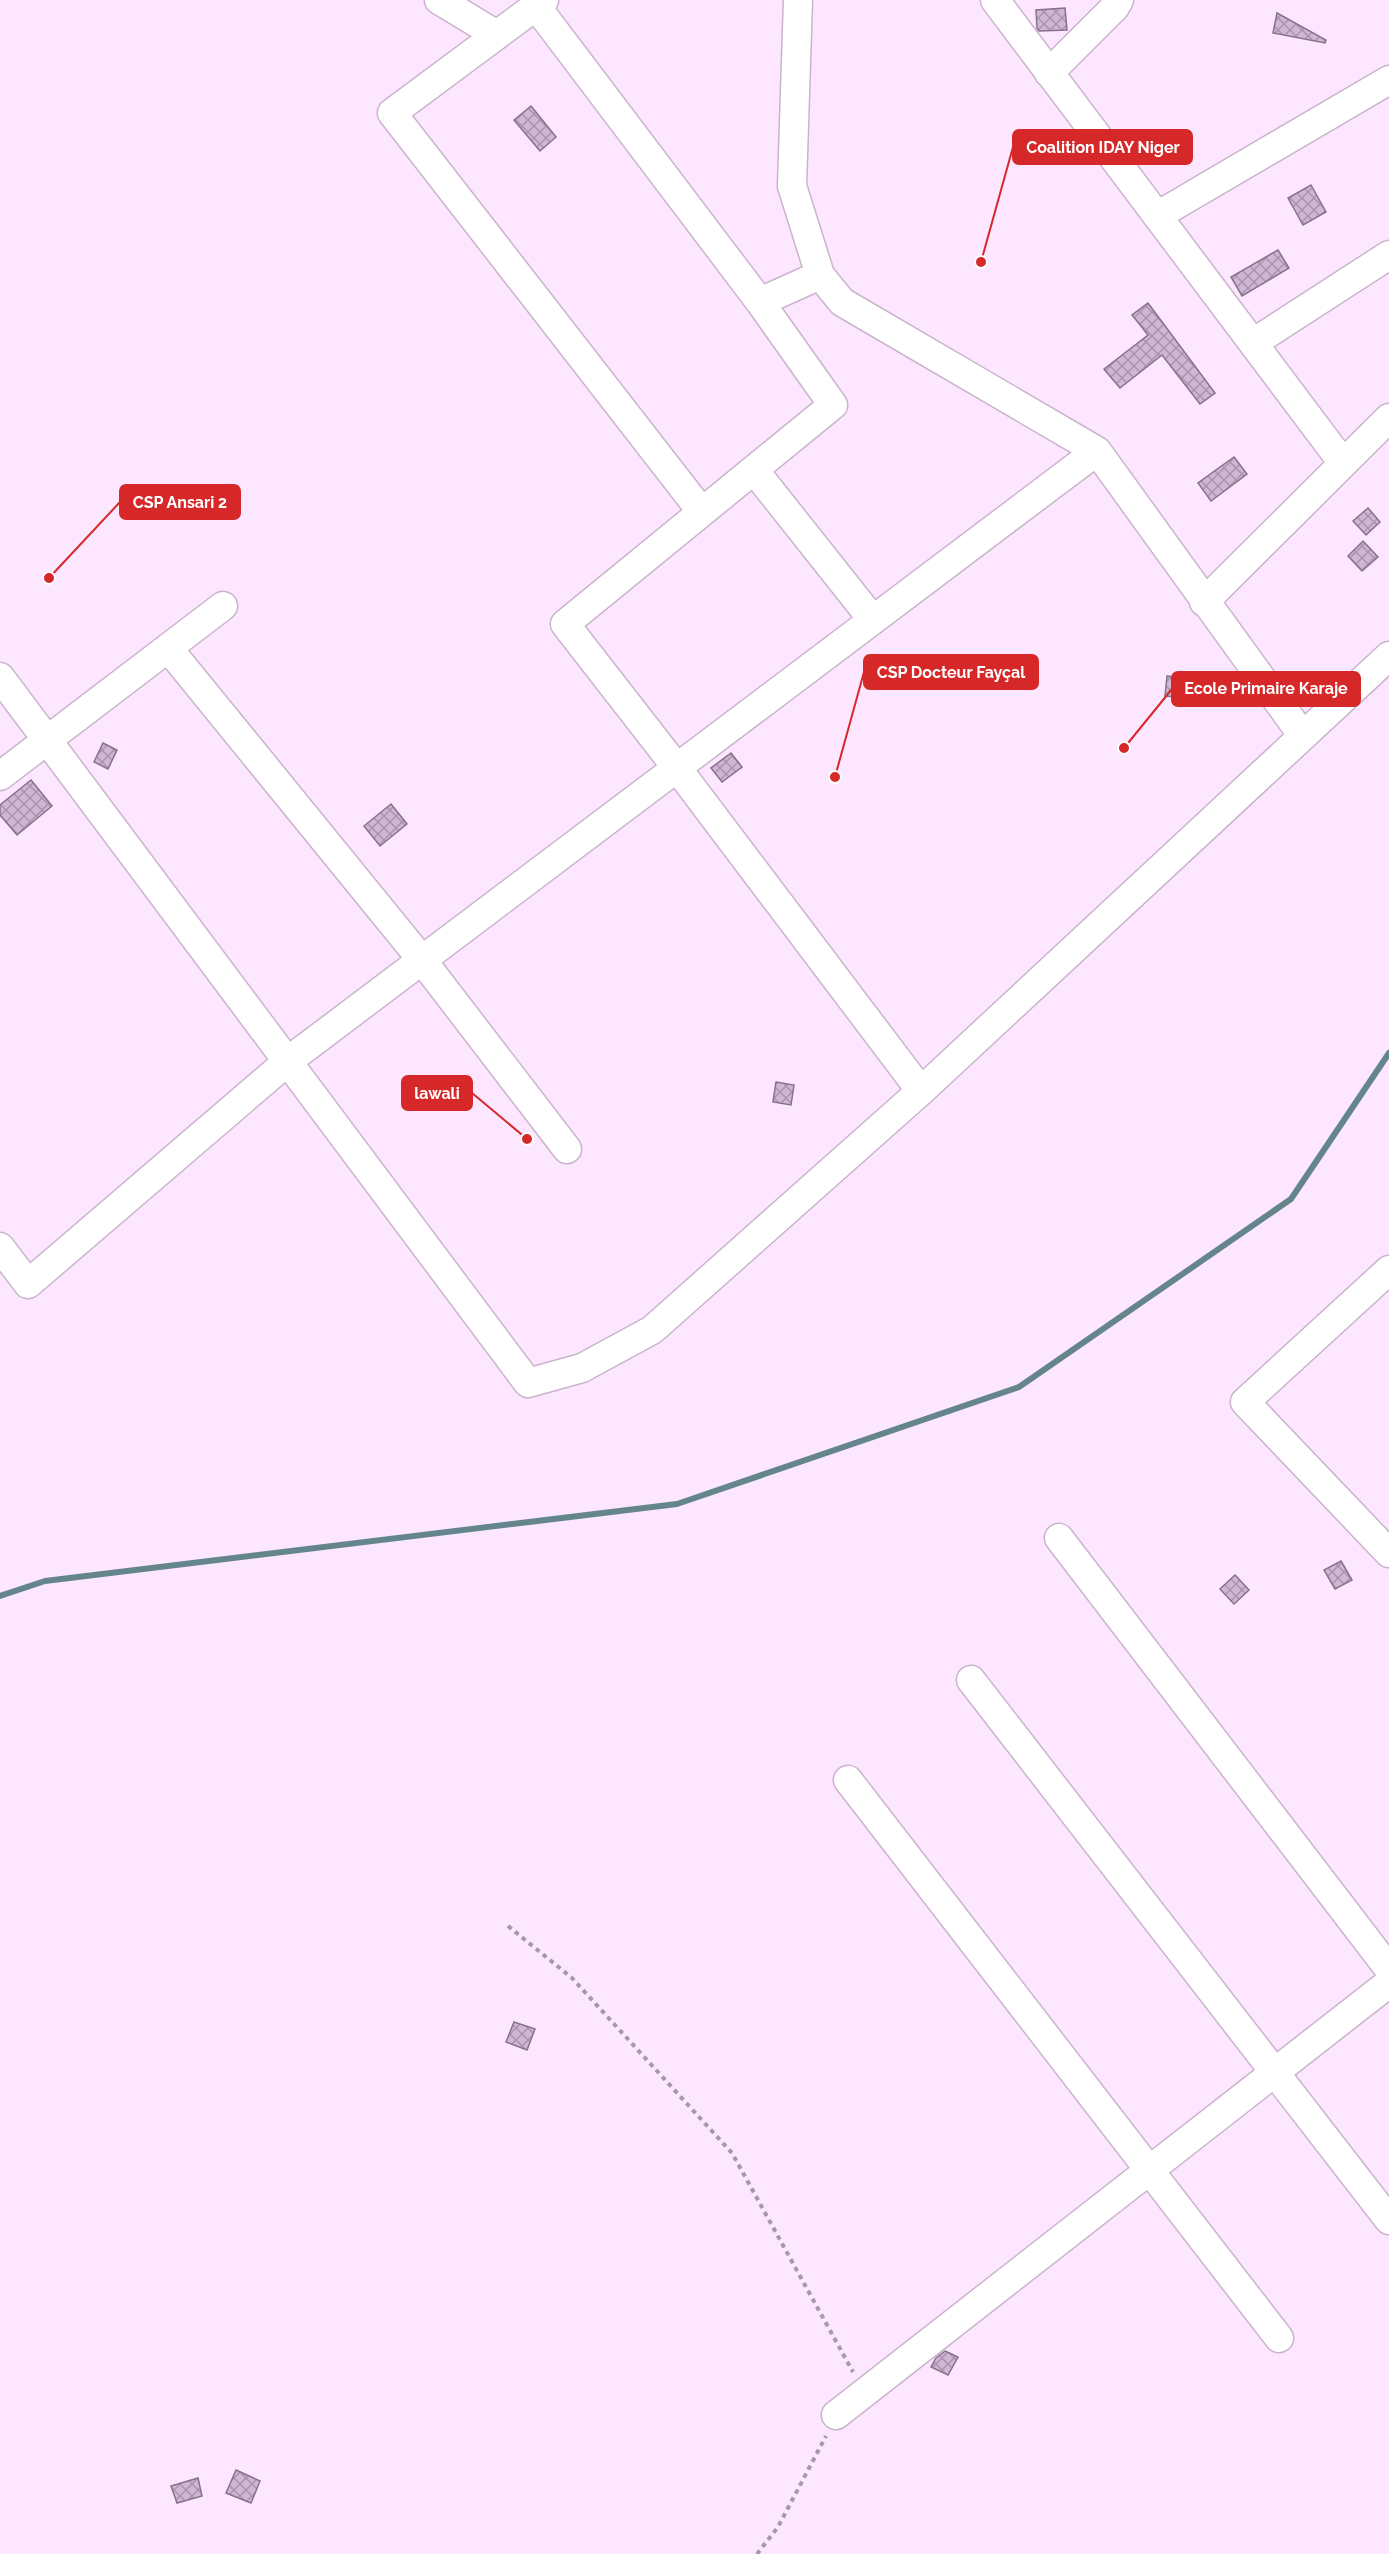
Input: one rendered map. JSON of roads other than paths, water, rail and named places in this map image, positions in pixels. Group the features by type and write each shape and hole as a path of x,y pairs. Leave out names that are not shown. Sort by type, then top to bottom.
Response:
{"street":[{"path":"439,0 497,35"},
{"path":"798,0 792,186 820,275 842,302 1097,451 1303,736"},
{"path":"995,0 1343,463"},
{"path":"1049,73 1115,7 1119,0"},
{"path":"702,512 392,112 540,3 833,405 565,624 921,1091"},
{"path":"1157,216 1389,80"},
{"path":"1253,343 1389,255"},
{"path":"760,302 820,275"},
{"path":"1204,602 1389,418"},
{"path":"0,1247 28,1284 288,1061 1097,451"},
{"path":"754,470 873,620"},
{"path":"0,776 223,606"},
{"path":"168,648 422,960 567,1149"},
{"path":"0,676 528,1383 582,1368 652,1330 921,1091 1389,656"},
{"path":"1389,1270 1245,1402 1389,1553"},
{"path":"1059,1538 1389,1969"},
{"path":"971,1680 1389,2220"},
{"path":"848,1780 1279,2338"},
{"path":"836,2415 1389,1983"}],"waterway":[{"path":"0,1596 45,1581 677,1504 1019,1387 1291,1199 1389,1053"}],"place":[{"name":"Coalition IDAY Niger","path":"981,262"},
{"name":"CSP Ansari 2","path":"49,578"},
{"name":"Ecole Primaire Karaje","path":"1124,748"},
{"name":"CSP Docteur Fayçal","path":"835,777"},
{"name":"lawali","path":"527,1139"}]}
